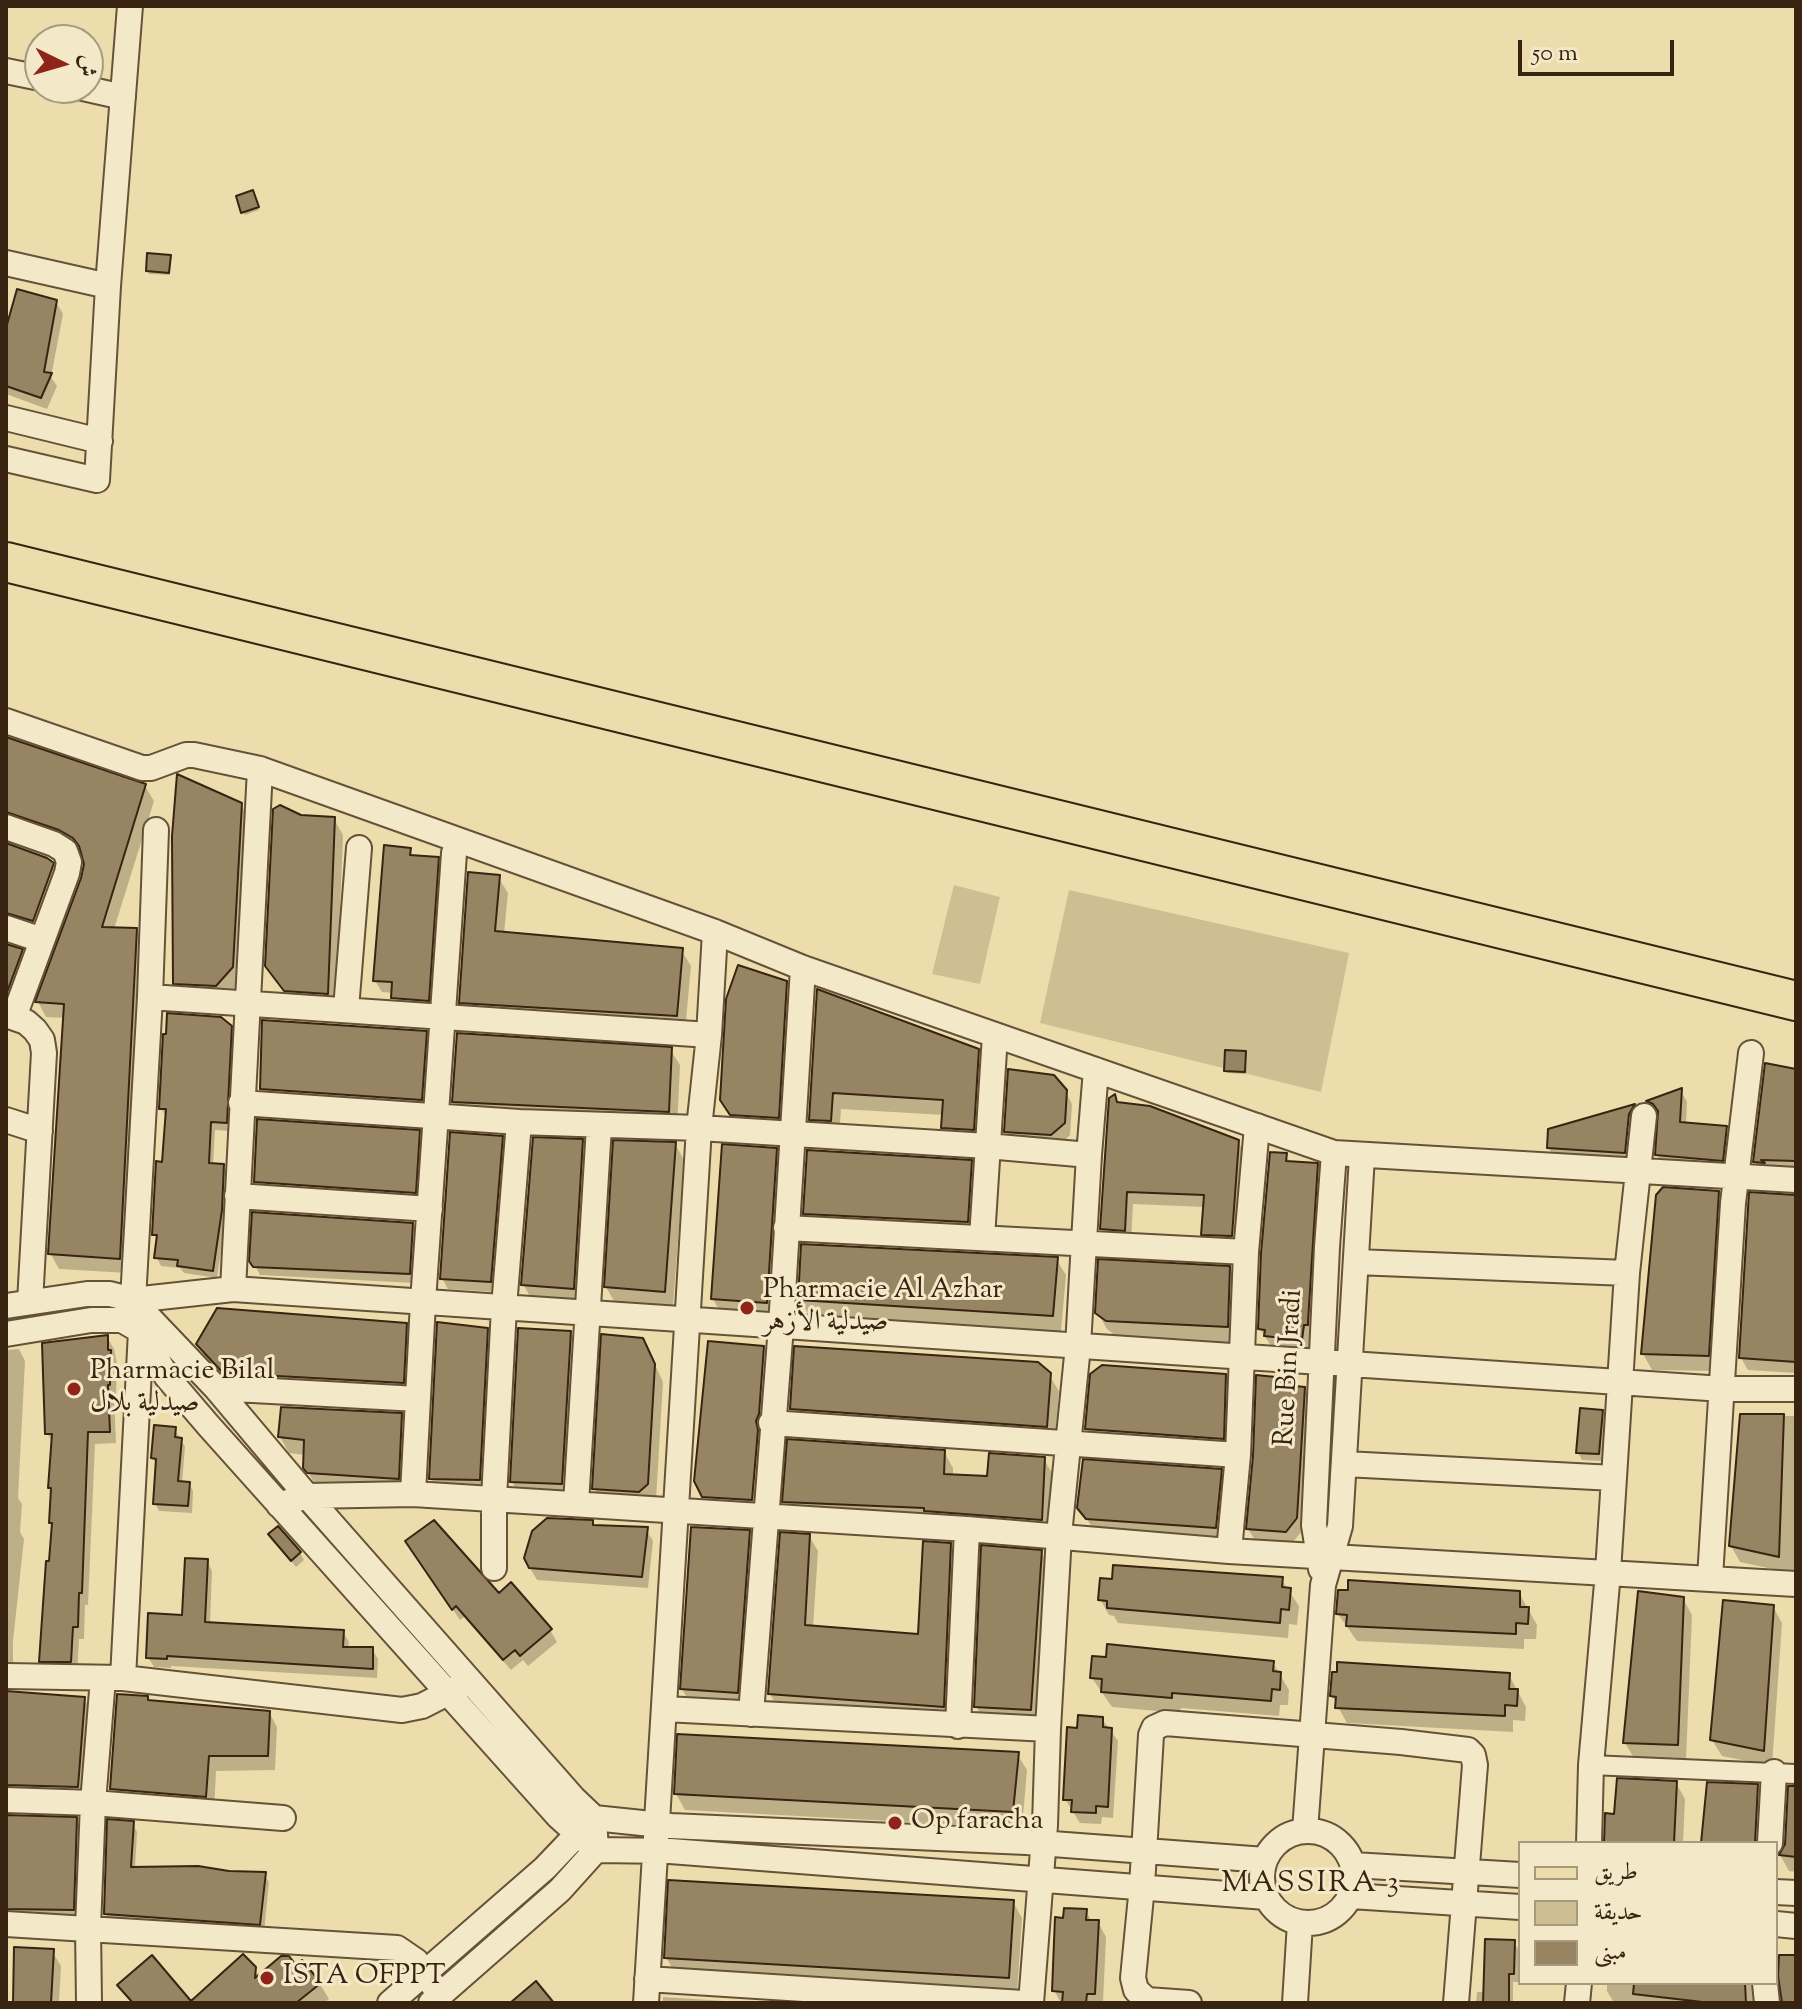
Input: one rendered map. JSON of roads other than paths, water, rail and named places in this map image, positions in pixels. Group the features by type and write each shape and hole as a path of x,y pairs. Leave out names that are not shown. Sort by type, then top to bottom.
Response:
{"main road":[{"path":"6,562 1796,1001"}],"street":[{"path":"6,459 97,480 108,286 130,6"},
{"path":"104,93 123,97"},
{"path":"6,263 108,286"},
{"path":"6,418 100,441"},
{"path":"6,721 142,768 194,755 260,769 715,932 803,968 1334,1153 1796,1180"},
{"path":"233,1289 260,769"},
{"path":"6,827 54,844 65,851 69,862 42,940 10,1016 26,1022 42,1040 44,1053 30,1302"},
{"path":"156,830 133,1300 141,1331 167,1377 279,1505 574,1799 596,1850"},
{"path":"346,1009 359,848"},
{"path":"413,1494 454,853"},
{"path":"6,928 42,940"},
{"path":"715,932 709,1035 699,1128 646,1991 1023,2003"},
{"path":"751,1714 771,1423 781,1326 803,968"},
{"path":"150,997 709,1035"},
{"path":"982,1238 995,1035"},
{"path":"1710,1578 1735,1176 1751,1053"},
{"path":"1031,2003 1042,1880 1059,1535 1078,1346 1096,1070"},
{"path":"241,1103 519,1122 699,1128 1089,1155"},
{"path":"1589,1841 1591,1765 1608,1572 1627,1273 1644,1116"},
{"path":"6,1120 40,1131"},
{"path":"494,1568 494,1499 504,1307 519,1122"},
{"path":"576,1504 599,1126"},
{"path":"1229,1551 1238,1455 1246,1252 1257,1126"},
{"name":"Rue Bin Jradi","path":"1325,1556 1314,1525 1334,1153"},
{"name":"Rue Bin Jradi","path":"1305,1831 1325,1556 1340,1526 1362,1156"},
{"path":"237,1196 430,1209"},
{"path":"786,1228 1246,1252"},
{"path":"1356,1262 1627,1273"},
{"path":"6,1306 87,1294 110,1294 133,1300 233,1289 1723,1389 1796,1389"},
{"path":"133,1300 216,1388 460,1687"},
{"path":"6,1334 91,1320 122,1320 141,1331"},
{"path":"89,2003 88,1928 93,1803 113,1678 141,1331"},
{"path":"216,1388 418,1399"},
{"path":"771,1423 1238,1455"},
{"path":"1345,1464 1614,1478"},
{"path":"279,1505 307,1496 413,1494 1059,1535 1229,1551 1796,1584 1796,1577"},
{"path":"958,1726 967,1529"},
{"path":"6,1676 113,1678 402,1710 422,1706 460,1687"},
{"path":"665,1709 1048,1729"},
{"path":"1189,2003 1153,2002 1141,1997 1133,1978 1145,1850 1151,1735 1158,1724 1468,1750 1473,1755 1475,1765 1456,2003"},
{"path":"1591,1765 1785,1773 1770,1841"},
{"path":"6,1800 93,1803 283,1818"},
{"path":"390,2003 545,1868 585,1826 657,1825 1044,1844 1265,1860"},
{"path":"1305,1831 1322,1833 1338,1841 1349,1854 1353,1865 1355,1881 1351,1896 1341,1911 1318,1923 1300,1923 1279,1913 1266,1897 1262,1875 1265,1860 1279,1841 1305,1831"},
{"path":"6,1924 387,1947 407,1953 436,1999 560,1890 596,1850 655,1851 1266,1897"},
{"path":"1353,1865 1518,1875"},
{"path":"1351,1896 1518,1907"},
{"path":"1295,2003 1300,1923"}],"place":[{"name":"Pharmacie Al Azhar صيدلية الأزهر","path":"747,1308"},
{"name":"Pharmacie Bilal صيدلية بلال","path":"74,1389"},
{"name":"Op faracha","path":"895,1823"},
{"name":"ISTA OFPPT","path":"267,1978"}],"district":[{"name":"MASSIRA 3","path":"1311,1886"}]}
